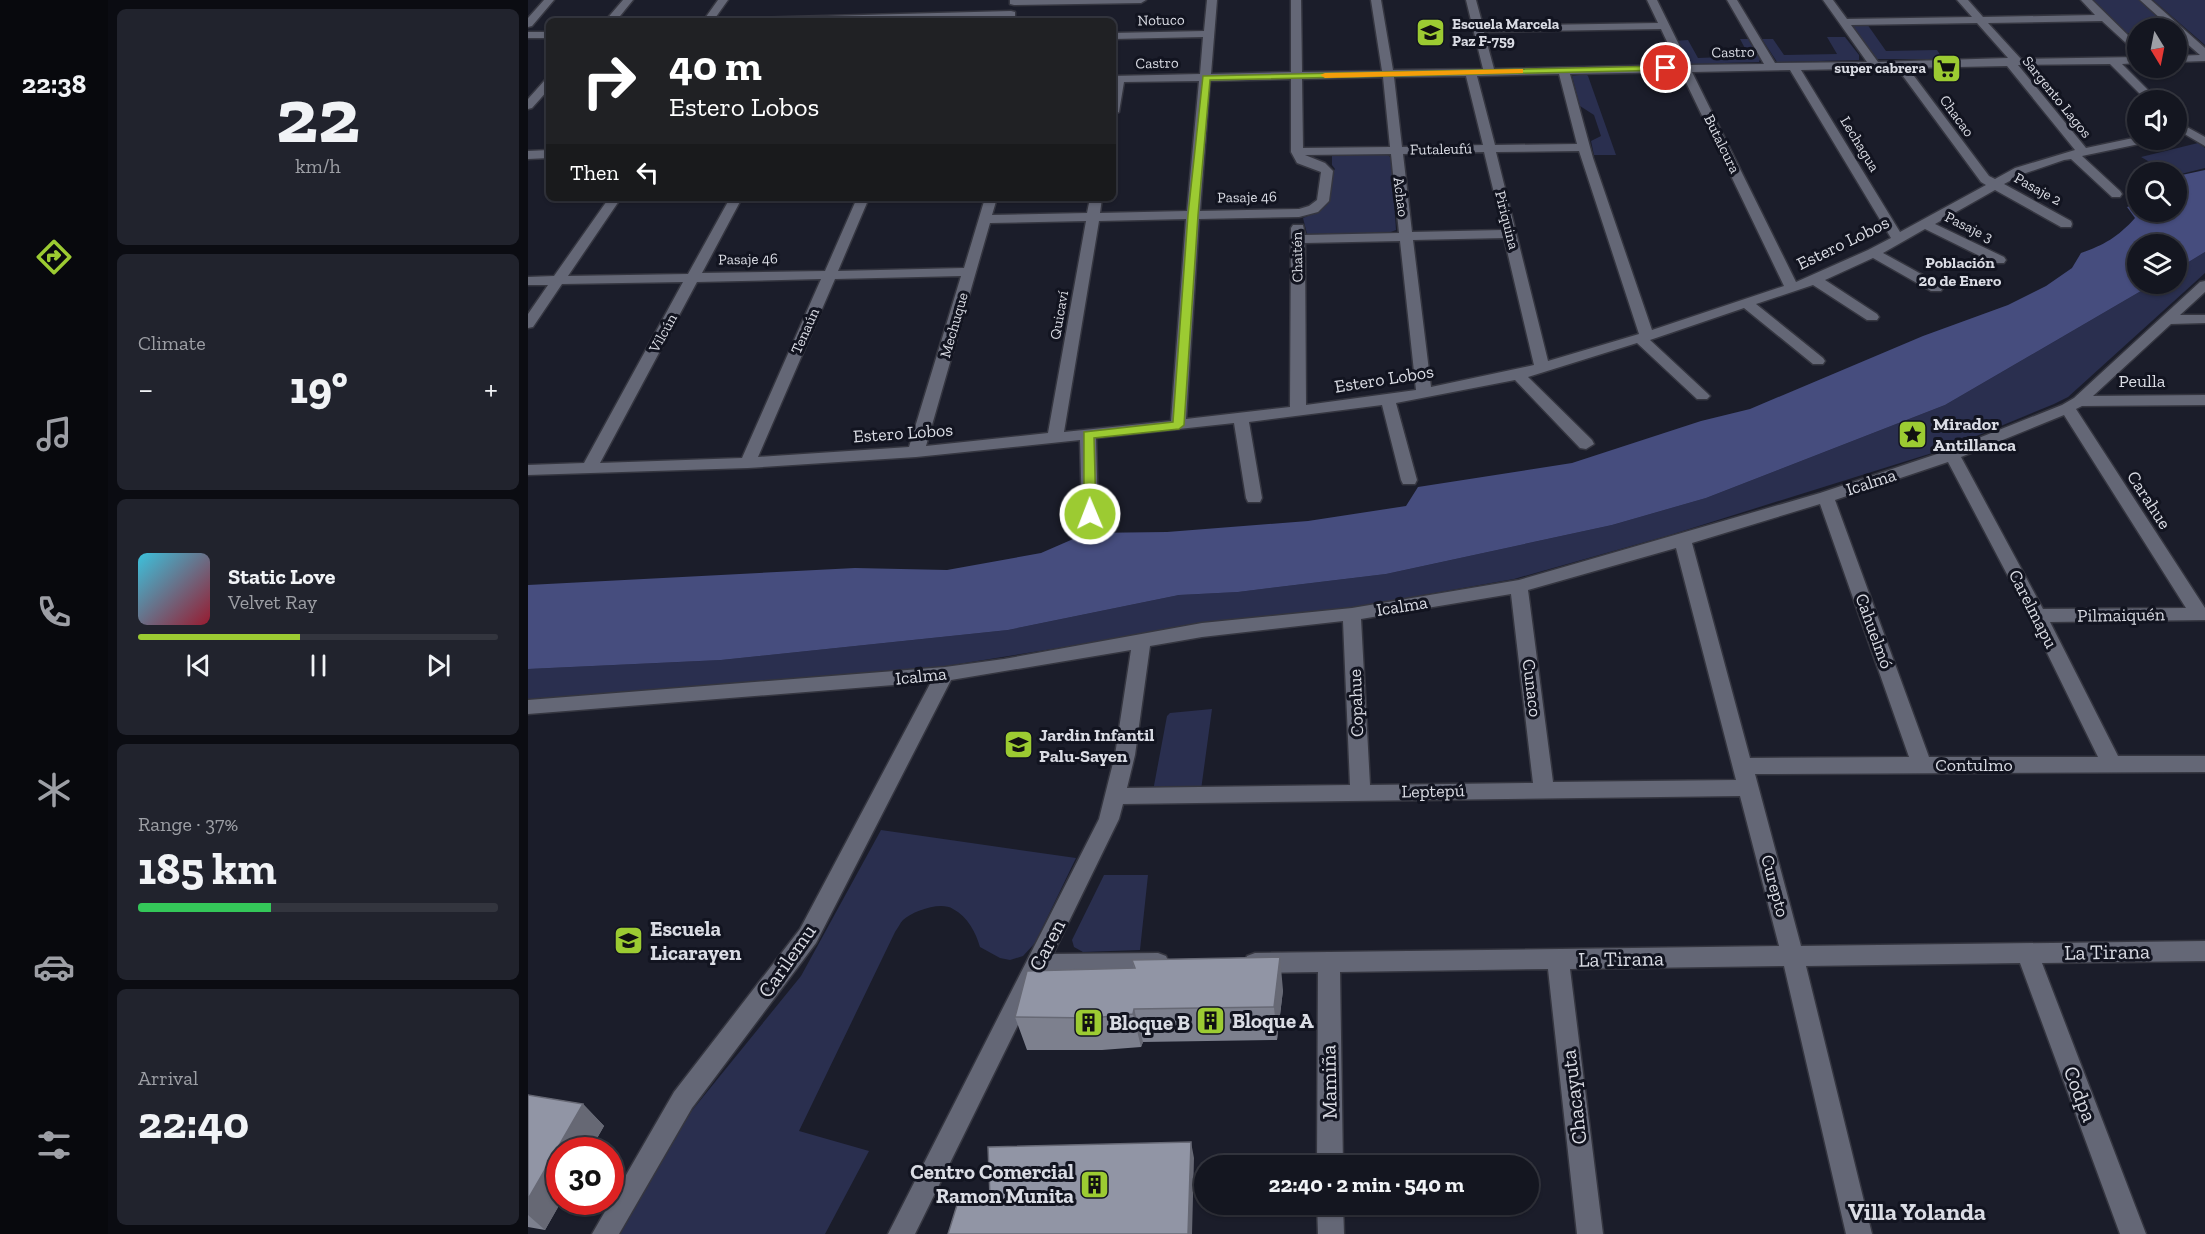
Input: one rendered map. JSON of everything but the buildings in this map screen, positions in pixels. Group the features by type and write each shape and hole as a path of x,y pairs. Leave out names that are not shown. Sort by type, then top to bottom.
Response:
{"street":[{"path":"528,24 549,0"},
{"path":"613,18 628,0"},
{"path":"710,18 723,0"},
{"path":"946,18 1009,17 1015,1 1141,0"},
{"path":"1179,425 1193,215 1212,0"},
{"path":"1296,0 1297,152"},
{"name":"Achao","path":"1376,0 1388,74 1424,394"},
{"path":"1471,0 1489,72"},
{"name":"Butalcura","path":"1652,0 1792,288"},
{"path":"1732,0 1771,66"},
{"path":"1828,0 1874,64"},
{"name":"Sargento Lagos","path":"1962,0 2013,61 2078,153 2116,194"},
{"path":"2086,0 2127,40"},
{"path":"2145,0 2205,54"},
{"path":"1844,22 2104,18"},
{"path":"1479,29 1665,26"},
{"path":"528,35 546,34"},
{"name":"Notuco","path":"1116,36 1209,34"},
{"path":"2187,59 2205,58"},
{"path":"2112,60 2142,90"},
{"name":"Castro","path":"1116,79 2127,60"},
{"name":"Chacao","path":"1900,64 1985,179 1993,184"},
{"name":"Lechagua","path":"1793,66 1898,238"},
{"path":"1563,70 1584,147 1644,337 1702,396"},
{"name":"Piriquina","path":"1471,72 1542,367"},
{"path":"528,106 546,85"},
{"path":"2187,127 2205,125"},
{"path":"2187,132 2205,142"},
{"name":"Estero Lobos","path":"528,470 748,463 916,452 1179,425 1388,400 1518,375 1644,337 1815,280 1873,252 1993,184 2039,164 2127,143"},
{"name":"Futaleufú","path":"1297,152 1584,147"},
{"name":"Chaitén","path":"1297,152 1301,160 1321,165 1327,171 1323,201 1314,210 1293,216 1298,227 1298,411"},
{"path":"528,155 546,154"},
{"name":"Pasaje 2","path":"1993,184 2066,224"},
{"path":"528,324 613,201"},
{"name":"Vilcún","path":"589,468 734,201"},
{"name":"Tenaún","path":"748,463 862,201"},
{"name":"Mechuque","path":"916,452 990,201"},
{"name":"Quicaví","path":"1055,438 1096,201"},
{"name":"Pasaje 46","path":"985,219 1282,213 1293,216"},
{"name":"Pasaje 3","path":"1924,224 1999,260"},
{"path":"1298,239 1510,234"},
{"path":"1873,252 1936,288"},
{"name":"Pasaje 46","path":"528,281 969,272"},
{"path":"1815,280 1872,317"},
{"name":"Icalma","path":"532,711 945,674 1004,666 1202,630 1352,614 1519,586 1826,497 1952,455 2073,404 2205,285"},
{"path":"1747,304 1818,361"},
{"path":"2168,320 2205,319"},
{"path":"1518,375 1586,444"},
{"path":"1388,400 1409,480"},
{"name":"Peulla","path":"2073,404 2202,404"},
{"name":"Carahue","path":"2073,404 2202,614"},
{"path":"1241,418 1254,498"},
{"path":"1088,435 1090,514"},
{"name":"Carelmapu","path":"1952,455 2038,616 2112,764"},
{"name":"Cahuelmó","path":"1826,497 1922,765"},
{"name":"Curepto","path":"1683,540 1793,957 1859,1234"},
{"name":"Cunaco","path":"1519,586 1544,789"},
{"name":"Copahue","path":"1352,614 1360,792"},
{"name":"Pilmaiquén","path":"2038,616 2202,614"},
{"name":"Caren","path":"902,1234 1103,833 1116,796 1142,640"},
{"name":"Carilemu","path":"605,1234 682,1100 808,936 945,674"},
{"name":"Contulmo","path":"1746,777 1922,765 2205,764"},
{"name":"Leptepú","path":"1116,796 1544,789 1746,777"},
{"name":"La Tirana","path":"1236,963 2205,951"},
{"name":"Codpa","path":"2027,953 2133,1234"},
{"name":"Chacayuta","path":"1558,960 1590,1234"},
{"path":"1037,964 1177,963"},
{"name":"Mamiña","path":"1329,963 1330,1155"},
{"path":"1330,1215 1331,1234"}],"shaded area":[{"path":"2093,0 2142,0 2161,18 2127,18 2127,33"},
{"path":"2153,0 2205,0 2205,45 2187,29 2187,18 2174,18"},
{"path":"1867,24 1886,51 1937,50 1943,59 1876,59 1852,25"},
{"path":"1827,37 1845,37 1859,55 1859,60 1777,62 1762,39 1773,39 1784,55 1837,54"},
{"path":"1740,39 1748,39 1760,59 1759,62 1690,64 1687,63 1674,41 1688,40 1698,58 1749,56"},
{"path":"1586,74 1616,155 1594,155 1591,141 1601,136 1594,115 1580,106 1572,76"},
{"path":"2198,143 2205,148 2205,168 2187,172 2187,162 2150,162 2141,157 2170,150 2187,150 2187,146"},
{"path":"1386,153 1391,158 1396,230 1388,233 1307,234 1303,218 1317,212 1329,200 1331,177 1335,169 1332,165 1332,154"},
{"path":"2205,170 2205,252 2187,263 2187,234 2127,234 2127,294 2136,294 1945,405 1706,498 1612,525 1386,574 1238,592 1179,595 1008,630 721,660 528,669 528,585 855,568 947,570 1041,553 1087,533 1167,532 1308,521 1406,506 1418,487 1572,463 1701,421 1750,409 1923,336 2008,305 2046,286 2072,268 2081,253 2117,235 2131,222 2187,222 2187,174"},
{"path":"2205,252 2205,273 2187,289 2187,263"},
{"path":"2136,294 2182,294 2068,397 2054,404 1945,449 1670,535 1514,579 1349,608 1140,635 946,666 528,701 528,669 721,660 1008,630 1179,595 1238,592 1386,574 1612,525 1706,498 1945,405"},
{"path":"1212,709 1201,790 1153,791 1167,716 1170,713"},
{"path":"881,830 1076,858 1035,943 1023,956 1010,960 1000,958 980,947 967,921 958,912 948,907 920,910 903,920 895,932 799,1131 869,1151 825,1234 620,1234 681,1124 801,976"},
{"path":"1104,875 1148,875 1140,950 1083,952 1074,947 1072,940"}],"slow traffic":[{"path":"1325,75 1520,71"}],"place":[{"name":"Escuela Marcela Paz F-759","path":"1431,33"},
{"name":"super cabrera","path":"1947,68"},
{"name":"Mirador Antillanca","path":"1912,434"},
{"name":"Jardin Infantil Palu-Sayen","path":"1018,745"},
{"name":"Escuela Licarayen","path":"629,941"},
{"name":"Bloque A","path":"1211,1021"},
{"name":"Bloque B","path":"1088,1023"},
{"name":"Centro Comercial Ramon Munita","path":"1095,1184"}],"district":[{"name":"Población 20 de Enero","path":"1960,271"},
{"name":"Villa Yolanda","path":"1917,1212"}],"route":[{"path":"1090,514 1088,435 1179,425 1193,215 1206,78 1666,68"}]}
